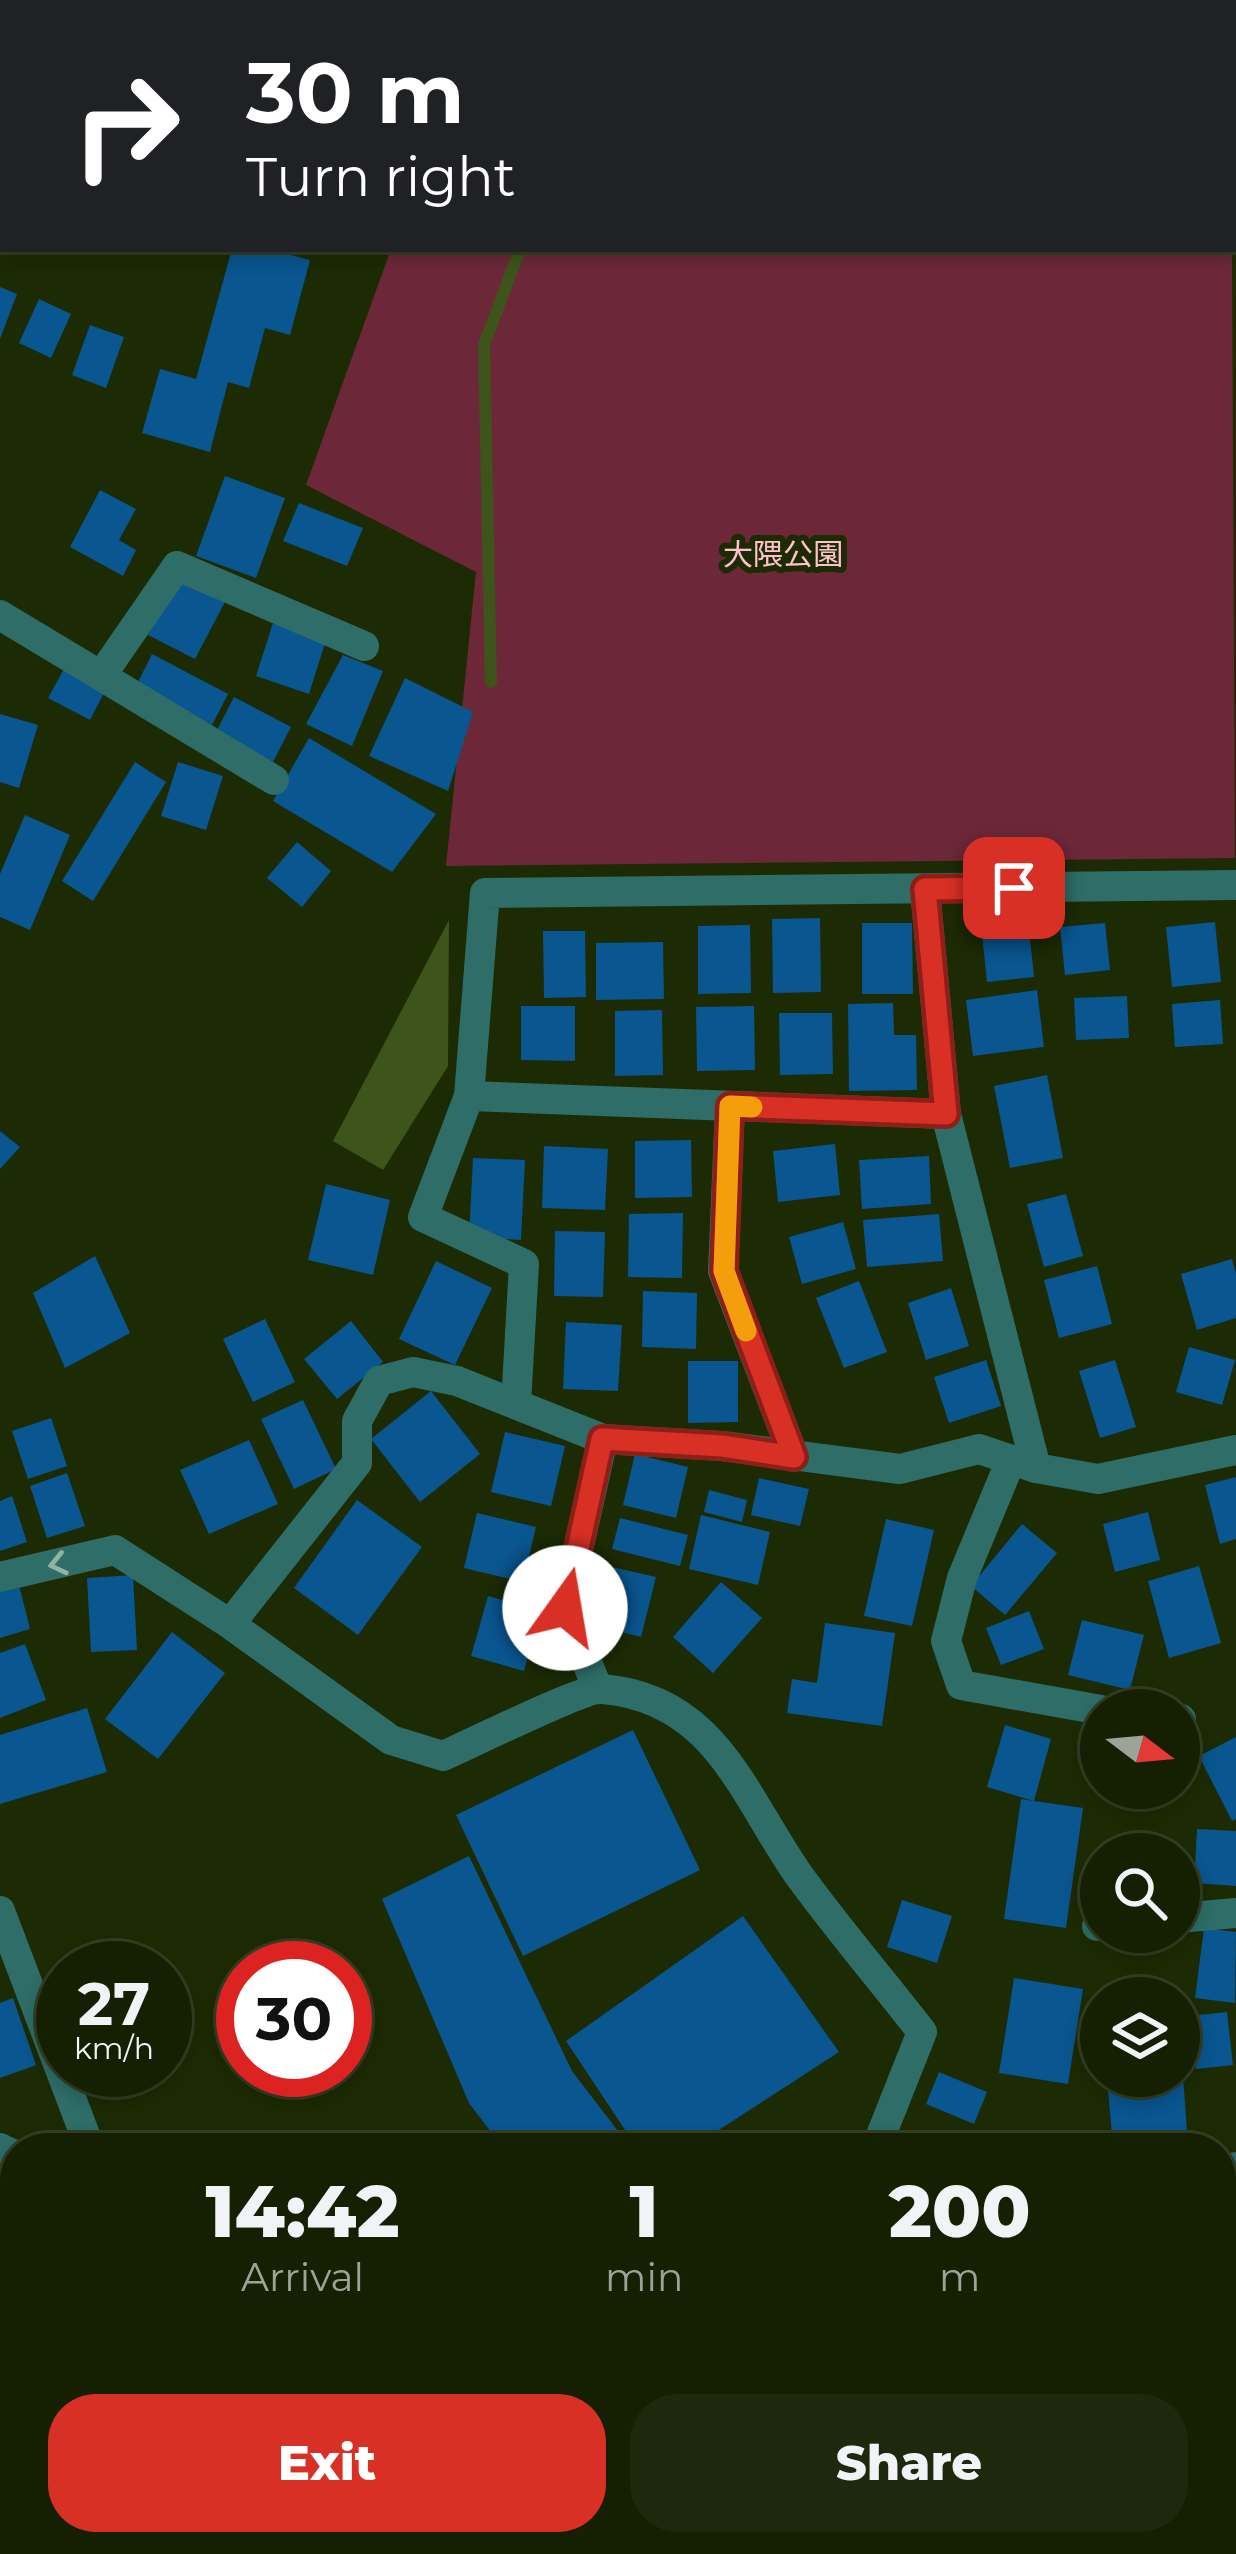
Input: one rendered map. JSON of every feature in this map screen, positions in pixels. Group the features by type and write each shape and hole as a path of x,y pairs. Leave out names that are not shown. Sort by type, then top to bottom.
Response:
{"street":[{"path":"100,676 177,566 364,646"},
{"path":"0,615 274,780"},
{"path":"515,1404 524,1264 423,1217 469,1096 485,893 1236,885"},
{"path":"925,889 946,1114 1023,1464 962,1578 946,1641 961,1685 1080,1706"},
{"path":"469,1096 946,1114"},
{"path":"730,1106 724,1271 794,1457"},
{"path":"230,1624 357,1463 356,1421 379,1381 413,1372 457,1381 602,1439 722,1446 900,1469 979,1450 1098,1480 1236,1450"},
{"path":"597,1688 565,1608 602,1439"},
{"path":"0,1577 115,1550 230,1624 391,1740 443,1756 597,1688 653,1701 689,1722 724,1755 798,1873 922,2032 882,2133"},
{"path":"0,1911 84,2133"},
{"path":"1200,1916 1236,1912"}],"green space":[{"name":"大隈公園","path":"390,252 1232,252 1235,858 446,866 476,572 306,485"}],"shaded area":[{"path":"449,920 448,1066 383,1170 333,1141"}],"building":[{"path":"231,252 280,252 310,260 290,335 265,328 249,388 228,382 210,452 142,433 160,369 196,379"},
{"path":"0,287 17,294 0,339"},
{"path":"39,299 71,314 51,358 19,343"},
{"path":"90,325 124,337 106,388 72,375"},
{"path":"225,476 285,498 256,578 196,556"},
{"path":"100,490 136,509 119,540 136,550 123,576 70,547"},
{"path":"299,503 363,528 347,566 283,541"},
{"path":"178,576 226,600 195,659 148,635"},
{"path":"273,623 326,640 309,694 256,676"},
{"path":"152,654 228,694 212,725 136,686"},
{"path":"343,655 383,671 352,746 306,724"},
{"path":"64,669 105,691 90,720 48,698"},
{"path":"405,678 473,712 448,791 369,756"},
{"path":"234,697 291,727 273,762 216,732"},
{"path":"0,714 38,725 19,788 0,782"},
{"path":"309,738 436,814 392,872 273,801"},
{"path":"135,762 166,782 93,901 62,881"},
{"path":"178,762 223,776 206,830 161,816"},
{"path":"25,815 70,835 30,930 0,917 0,874"},
{"path":"297,842 331,871 302,907 267,878"},
{"path":"1026,899 1034,977 987,982 979,905"},
{"path":"820,918 821,992 773,993 772,919"},
{"path":"1215,922 1221,982 1172,987 1166,927"},
{"path":"862,923 912,923 913,994 862,994"},
{"path":"1105,923 1110,970 1065,975 1060,927"},
{"path":"750,925 751,993 698,994 698,926"},
{"path":"543,931 585,931 586,997 544,998"},
{"path":"663,942 664,999 596,1000 596,943"},
{"path":"1037,990 1044,1047 973,1056 966,1000"},
{"path":"1127,996 1129,1038 1076,1040 1074,998"},
{"path":"1220,1000 1223,1044 1175,1047 1172,1004"},
{"path":"893,1003 894,1035 916,1035 917,1090 849,1091 848,1004"},
{"path":"521,1006 575,1006 575,1061 521,1060"},
{"path":"754,1006 755,1070 697,1071 696,1007"},
{"path":"662,1010 663,1075 615,1076 615,1011"},
{"path":"779,1013 832,1013 833,1074 780,1075"},
{"path":"1047,1075 1063,1158 1010,1168 994,1086"},
{"path":"0,1131 20,1147 0,1169"},
{"path":"691,1140 692,1197 635,1198 635,1141"},
{"path":"835,1144 840,1195 778,1202 773,1151"},
{"path":"544,1146 608,1149 605,1210 542,1208"},
{"path":"929,1156 931,1204 862,1209 859,1160"},
{"path":"473,1158 525,1160 521,1240 469,1237"},
{"path":"326,1184 390,1200 373,1275 308,1260"},
{"path":"1066,1194 1083,1256 1044,1267 1027,1204"},
{"path":"683,1213 682,1278 628,1277 629,1214"},
{"path":"939,1214 943,1261 867,1267 863,1220"},
{"path":"843,1222 856,1269 802,1284 789,1237"},
{"path":"555,1231 605,1232 603,1297 554,1296"},
{"path":"95,1256 130,1333 65,1368 33,1293"},
{"path":"1232,1259 1236,1318 1197,1330 1181,1274"},
{"path":"436,1261 492,1288 455,1365 399,1339"},
{"path":"1097,1266 1112,1324 1059,1338 1044,1280"},
{"path":"859,1281 887,1352 844,1368 816,1298"},
{"path":"951,1288 969,1346 926,1360 908,1303"},
{"path":"643,1291 697,1293 696,1349 642,1347"},
{"path":"265,1319 295,1382 253,1402 223,1339"},
{"path":"351,1321 383,1362 337,1399 304,1359"},
{"path":"566,1322 622,1325 618,1391 563,1389"},
{"path":"1189,1347 1235,1360 1222,1405 1176,1392"},
{"path":"986,1360 1001,1406 949,1423 934,1377"},
{"path":"1115,1360 1136,1427 1100,1438 1079,1371"},
{"path":"688,1361 738,1361 738,1422 688,1423"},
{"path":"431,1391 480,1454 420,1502 371,1439"},
{"path":"303,1400 336,1469 294,1489 261,1419"},
{"path":"51,1418 67,1466 28,1479 12,1431"},
{"path":"505,1432 565,1446 551,1506 491,1492"},
{"path":"249,1440 278,1504 209,1534 180,1470"},
{"path":"635,1454 688,1467 676,1518 623,1505"},
{"path":"67,1473 85,1526 47,1538 30,1486"},
{"path":"1236,1477 1236,1539 1220,1544 1205,1485"},
{"path":"759,1478 809,1489 800,1526 751,1515"},
{"path":"709,1490 747,1500 742,1522 704,1512"},
{"path":"12,1496 27,1542 0,1551 0,1501"},
{"path":"357,1500 422,1547 358,1635 294,1588"},
{"path":"1148,1512 1160,1560 1115,1572 1103,1524"},
{"path":"477,1513 536,1527 523,1582 464,1568"},
{"path":"701,1515 770,1532 758,1585 689,1569"},
{"path":"620,1518 688,1535 680,1566 612,1549"},
{"path":"886,1519 934,1530 912,1626 864,1616"},
{"path":"1022,1524 1057,1553 1005,1615 971,1586"},
{"path":"1199,1566 1221,1643 1169,1658 1148,1581"},
{"path":"612,1567 656,1577 641,1637 597,1626"},
{"path":"133,1575 137,1650 91,1652 87,1578"},
{"path":"721,1582 762,1618 713,1673 673,1637"},
{"path":"19,1585 30,1629 0,1638 0,1590"},
{"path":"488,1596 540,1611 524,1671 471,1656"},
{"path":"1029,1611 1044,1649 1001,1665 986,1628"},
{"path":"1082,1620 1144,1635 1130,1689 1068,1675"},
{"path":"825,1623 895,1633 882,1726 787,1713 792,1679 817,1683"},
{"path":"172,1632 225,1673 158,1759 105,1719"},
{"path":"25,1644 46,1700 0,1718 0,1653"},
{"path":"87,1708 107,1772 0,1804 0,1735"},
{"path":"1005,1725 1051,1739 1034,1801 987,1787"},
{"path":"633,1730 700,1870 523,1956 456,1815"},
{"path":"1236,1737 1236,1819 1232,1821 1200,1755"},
{"path":"1021,1799 1083,1809 1066,1928 1004,1919"},
{"path":"1197,1829 1236,1831 1236,1886 1200,1883"},
{"path":"469,1856 572,2071 620,2133 492,2133 469,2103 382,1899"},
{"path":"902,1900 952,1916 937,1963 887,1947"},
{"path":"743,1916 839,2052 714,2133 627,2133 566,2041"},
{"path":"1204,1928 1236,1932 1235,2003 1200,1999"},
{"path":"1014,1978 1080,1989 1068,2084 999,2073"},
{"path":"13,1998 36,2065 0,2078 0,2003"},
{"path":"1227,2012 1233,2065 1200,2069 1200,2015"},
{"path":"939,2072 987,2092 974,2124 926,2104"},
{"path":"1109,2097 1185,2097 1187,2133 1112,2133"}],"waterway":[{"path":"491,682 484,345 519,252"}],"slow traffic":[{"path":"746,1331 724,1271 730,1106 752,1107"}],"route":[{"path":"565,1608 602,1439 722,1446 794,1457 724,1271 730,1106 946,1114 925,889 1014,888"}]}
